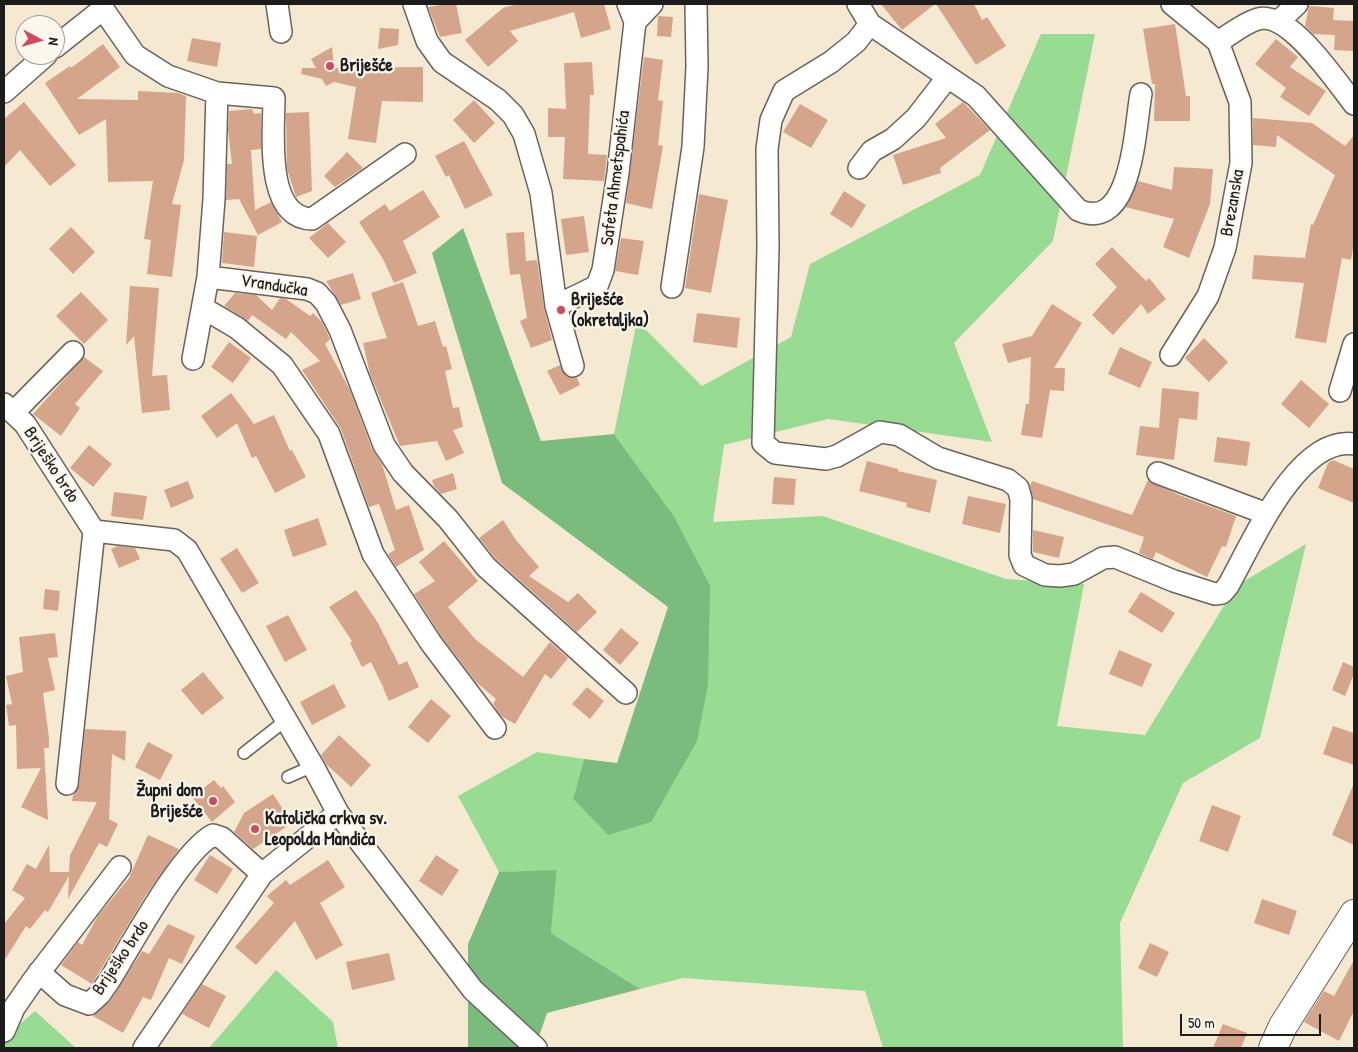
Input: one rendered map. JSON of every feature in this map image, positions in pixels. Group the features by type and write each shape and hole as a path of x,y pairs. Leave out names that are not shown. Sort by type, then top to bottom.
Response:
{"street":[{"path":"277,4 281,32"},
{"path":"414,4 427,40 442,62 498,100 513,115 524,134 541,194 556,306 573,366"},
{"name":"Safeta Ahmetspahića","path":"556,306 597,286 604,270 618,173 632,13 652,4"},
{"path":"672,287 692,147 697,67 696,4"},
{"path":"858,4 870,24 976,96 1078,210 1086,214 1104,211 1114,204 1125,184 1133,153 1135,123 1141,94"},
{"path":"1172,4 1218,42 1240,27 1258,18 1272,18 1279,21 1301,39 1354,104"},
{"path":"1279,21 1297,4"},
{"path":"65,39 103,6 135,55 168,76 217,93 274,98 274,154 279,193 291,213 301,218 312,218 405,154"},
{"path":"870,24 856,42 831,62 784,91 771,120 767,149 768,247 763,443 768,450 775,453 826,459 837,456 880,432 899,436 938,458 1008,480 1018,488 1020,499 1020,555 1024,565 1045,575 1060,576 1074,574 1103,558 1115,557 1174,581 1215,594 1222,593 1228,586 1267,514 1308,461 1327,448 1345,443 1354,444"},
{"name":"Brezanska","path":"1171,355 1208,296 1225,248 1241,163 1240,102 1218,42"},
{"path":"4,92 35,65"},
{"path":"859,168 872,151 893,139 916,118 947,78"},
{"path":"193,359 208,277 214,198 217,93"},
{"name":"Vrandučka","path":"208,277 307,289 317,293 326,303 340,330 384,446 403,472 448,519 486,567 626,693"},
{"path":"203,308 238,328 282,365 329,434 373,554 430,643 494,728"},
{"path":"1340,391 1354,344"},
{"path":"9,408 73,352"},
{"name":"Briješko brdo","path":"9,408 25,424 94,531"},
{"path":"1158,473 1267,514"},
{"path":"68,784 94,531 174,540 186,550 314,766 338,813 473,990 536,1048"},
{"path":"144,1048 262,874 338,813"},
{"name":"Briješko brdo","path":"39,972 65,995 76,1001 89,1004 100,994 109,981 163,893 202,840 213,834 222,838 262,874"},
{"path":"4,1031 14,1008 39,972 120,866"},
{"path":"1273,1048 1283,1026 1354,914"}],"lane":[{"path":"244,753 286,720"},
{"path":"288,777 314,766"}],"green space":[{"path":"1041,34 1095,34 1053,241 954,343 992,442 828,419 724,445 713,522 823,516 1006,579 1084,584 1057,726 1145,735 1236,586 1306,544 1260,738 1183,783 1120,923 1123,1048 883,1048 865,991 683,978 640,989 551,933 557,871 499,872 458,796 537,752 584,759 573,799 608,835 710,585 674,516 614,434 637,321 702,386 791,337 810,264 980,175"},
{"path":"463,228 541,441 614,434 674,516 710,585 708,685 697,741 651,822 608,835 573,799 584,759 617,763 668,607 502,483 432,253"},
{"path":"557,870 551,933 640,989 547,1013 535,1048 468,1048 468,944 499,872"},
{"path":"276,970 333,1022 338,1048 209,1048"},
{"path":"35,1011 76,1048 4,1048 4,1038"}],"building":[{"path":"456,4 462,33 440,37 428,7"},
{"path":"517,4 604,4 611,29 581,38 574,12 510,31 518,41 488,67 465,40 503,8"},
{"path":"881,4 935,4 902,30"},
{"path":"936,4 974,4 982,20 987,17 1006,46 976,65"},
{"path":"1309,6 1334,8 1333,20 1354,21 1354,51 1334,50 1335,35 1313,34 1305,26"},
{"path":"658,16 673,17 671,37 657,36"},
{"path":"1175,24 1186,96 1190,96 1190,121 1154,121 1155,84 1152,84 1143,29"},
{"path":"380,28 399,29 398,45 378,49"},
{"path":"192,38 221,43 217,67 187,61"},
{"path":"1276,39 1298,57 1290,67 1326,91 1309,116 1280,97 1286,88 1255,64"},
{"path":"103,44 120,67 77,99 138,100 138,91 178,93 186,96 184,160 172,204 181,205 172,277 147,274 151,240 144,239 153,181 108,182 106,119 79,135 45,83 70,66 71,68"},
{"path":"332,47 334,68 423,67 423,102 382,101 376,143 348,139 356,87 334,82 326,86 322,79 301,74 302,68 316,68 311,59"},
{"path":"644,57 663,60 658,100 663,101 658,145 663,146 652,209 626,203"},
{"path":"592,62 594,95 590,95 588,154 607,155 604,181 563,179 565,137 548,137 548,108 566,109 564,63"},
{"path":"474,100 495,123 474,143 453,120"},
{"path":"24,102 76,165 50,186 20,150 4,167 4,119"},
{"path":"963,102 990,130 940,168 941,173 903,185 893,155 946,138 935,124"},
{"path":"800,104 828,120 811,148 783,132"},
{"path":"252,109 254,114 261,113 261,149 251,150 255,210 271,202 282,222 258,235 239,199 226,200 227,164 232,164 228,130 229,111"},
{"path":"309,112 312,191 296,197 287,169 286,113"},
{"path":"1253,118 1312,123 1345,146 1354,135 1354,242 1351,260 1342,258 1326,343 1295,338 1304,283 1252,279 1254,255 1305,258 1311,224 1313,225 1335,175 1277,135 1276,147 1253,145"},
{"path":"464,141 493,195 465,209 449,175 446,177 435,156"},
{"path":"347,152 363,168 335,187 324,176"},
{"path":"1174,167 1213,169 1210,204 1189,258 1163,247 1174,219 1125,207 1138,181 1172,190"},
{"path":"423,190 440,217 403,241 417,273 394,283 383,259 359,222 385,204 390,211"},
{"path":"844,191 866,205 852,228 830,214"},
{"path":"699,194 728,200 711,293 685,288"},
{"path":"584,216 589,252 566,255 561,219"},
{"path":"328,223 346,242 328,258 309,238"},
{"path":"71,227 95,252 73,274 49,249"},
{"path":"224,232 257,236 254,267 222,263"},
{"path":"524,232 526,261 537,260 544,308 552,340 531,348 520,321 527,318 520,274 510,275 506,233"},
{"path":"621,238 644,241 638,275 615,271"},
{"path":"1112,247 1146,281 1149,278 1166,299 1148,314 1141,304 1113,335 1092,315 1117,287 1095,264"},
{"path":"353,273 361,299 341,305 326,281"},
{"path":"403,282 418,326 435,321 443,347 446,346 452,369 445,371 453,408 459,407 463,427 453,430 464,453 446,461 437,441 400,446 370,374 363,343 387,338 371,293"},
{"path":"130,286 159,288 152,376 167,375 170,410 142,413 134,336 126,345"},
{"path":"81,292 108,320 84,344 56,316"},
{"path":"235,293 256,295 272,310 280,298 286,299 310,316 313,313 322,322 330,339 325,344 350,390 372,449 382,464 396,510 409,505 424,550 396,567 388,554 395,550 379,504 369,507 341,429 302,370 320,361 291,332 286,339 252,315 248,321 224,306"},
{"path":"1052,304 1082,323 1054,368 1065,368 1064,391 1050,390 1042,438 1021,435 1026,404 1029,404 1031,357 1008,363 1002,344 1032,336"},
{"path":"697,313 740,318 737,348 693,342"},
{"path":"1204,338 1228,362 1209,382 1185,358"},
{"path":"229,342 251,358 233,383 211,367"},
{"path":"1120,347 1152,362 1140,388 1108,374"},
{"path":"84,357 103,371 75,404 80,408 61,436 33,414"},
{"path":"560,365 565,375 577,378 580,385 560,395 547,371"},
{"path":"1301,380 1329,404 1309,428 1281,404"},
{"path":"1162,388 1199,392 1197,420 1179,418 1174,460 1136,455 1140,426 1159,428"},
{"path":"231,393 254,424 274,415 290,451 292,450 306,477 275,493 256,456 252,458 237,423 217,438 201,416"},
{"path":"1217,437 1250,442 1247,466 1214,462"},
{"path":"89,445 112,464 93,487 70,468"},
{"path":"1333,460 1354,469 1354,503 1318,488 1328,463"},
{"path":"867,461 898,469 898,471 937,480 930,513 906,507 907,503 859,491"},
{"path":"453,473 457,489 441,494 434,486 432,480"},
{"path":"774,477 796,479 794,505 772,504"},
{"path":"1148,480 1179,495 1236,516 1226,547 1222,546 1207,577 1156,552 1153,559 1139,553 1144,537 1033,499 1030,486 1032,481 1132,515"},
{"path":"188,481 194,498 171,508 164,490"},
{"path":"114,492 147,496 143,520 111,516"},
{"path":"968,496 1006,504 1000,533 962,524"},
{"path":"318,518 327,545 293,557 284,530"},
{"path":"503,520 516,540 539,567 529,576 568,602 578,593 597,612 577,632 495,558 479,538"},
{"path":"1033,530 1064,537 1059,558 1033,552"},
{"path":"444,541 478,581 448,607 475,639 523,677 550,642 568,658 551,679 545,674 515,724 501,716 493,704 496,699 476,682 441,636 414,594 435,581 419,562"},
{"path":"118,546 135,548 140,559 119,568 111,549"},
{"path":"237,548 259,583 242,593 220,559"},
{"path":"45,589 60,591 58,611 43,609"},
{"path":"356,590 378,623 399,665 407,661 419,687 389,701 383,688 385,686 383,687 371,662 362,667 350,643 352,641 329,607"},
{"path":"1141,592 1175,613 1162,633 1128,612"},
{"path":"288,615 307,650 285,662 266,626"},
{"path":"621,628 639,643 620,665 603,650"},
{"path":"55,633 58,657 48,658 55,690 43,693 49,738 49,748 44,748 48,820 21,807 41,768 17,769 16,725 9,726 6,705 12,704 6,676 23,672 19,637"},
{"path":"1119,650 1152,664 1142,687 1109,674"},
{"path":"1343,662 1354,667 1354,674 1345,696 1332,690"},
{"path":"203,672 224,698 202,715 181,690"},
{"path":"334,684 346,707 312,725 300,702"},
{"path":"587,687 604,701 590,719 572,704"},
{"path":"431,699 451,716 428,743 408,727"},
{"path":"1333,726 1354,733 1354,765 1323,754"},
{"path":"85,729 126,731 125,761 112,754 109,819 118,824 107,847 99,843 68,899 69,876 48,912 45,910 30,929 26,926 4,961 4,924 25,898 12,890 27,864 36,869 49,845 50,872 69,872 70,855 97,802 72,801 79,785"},
{"path":"339,735 371,765 351,787 326,764 321,755"},
{"path":"148,742 173,755 160,780 135,767"},
{"name":"Župni dom Briješće","path":"214,780 221,788 223,786 235,802 212,822 192,797"},
{"path":"1354,783 1354,845 1332,835"},
{"name":"Katolička crkva sv. Leopolda Mandića","path":"273,794 292,823 253,849 234,832 244,813"},
{"path":"1212,805 1241,816 1228,852 1199,841"},
{"path":"148,835 179,849 146,895 92,984 61,965 78,942 82,945 98,916 129,878"},
{"path":"210,855 233,869 217,894 194,880"},
{"path":"436,855 459,870 442,896 419,881"},
{"path":"328,860 345,887 320,903 343,945 316,960 295,921 256,965 235,947 274,903 267,896 286,880 290,885"},
{"path":"1262,899 1297,911 1289,935 1254,923"},
{"path":"168,924 195,936 182,964 169,958 151,1000 143,997 123,1033 93,1016 110,1001 142,951 149,954"},
{"path":"1150,943 1169,952 1157,977 1138,968"},
{"path":"389,953 395,980 352,990 346,962"},
{"path":"1354,960 1354,1011 1339,1041 1304,1022 1324,991 1334,996"},
{"path":"202,984 226,996 209,1028 182,1014"},
{"path":"1223,1024 1247,1033 1241,1048 1213,1048"}],"place":[{"name":"Briješće","path":"330,66"},
{"name":"Briješće (okretaljka)","path":"561,310"},
{"name":"Župni dom Briješće","path":"213,801"},
{"name":"Katolička crkva sv. Leopolda Mandića","path":"255,829"}]}
